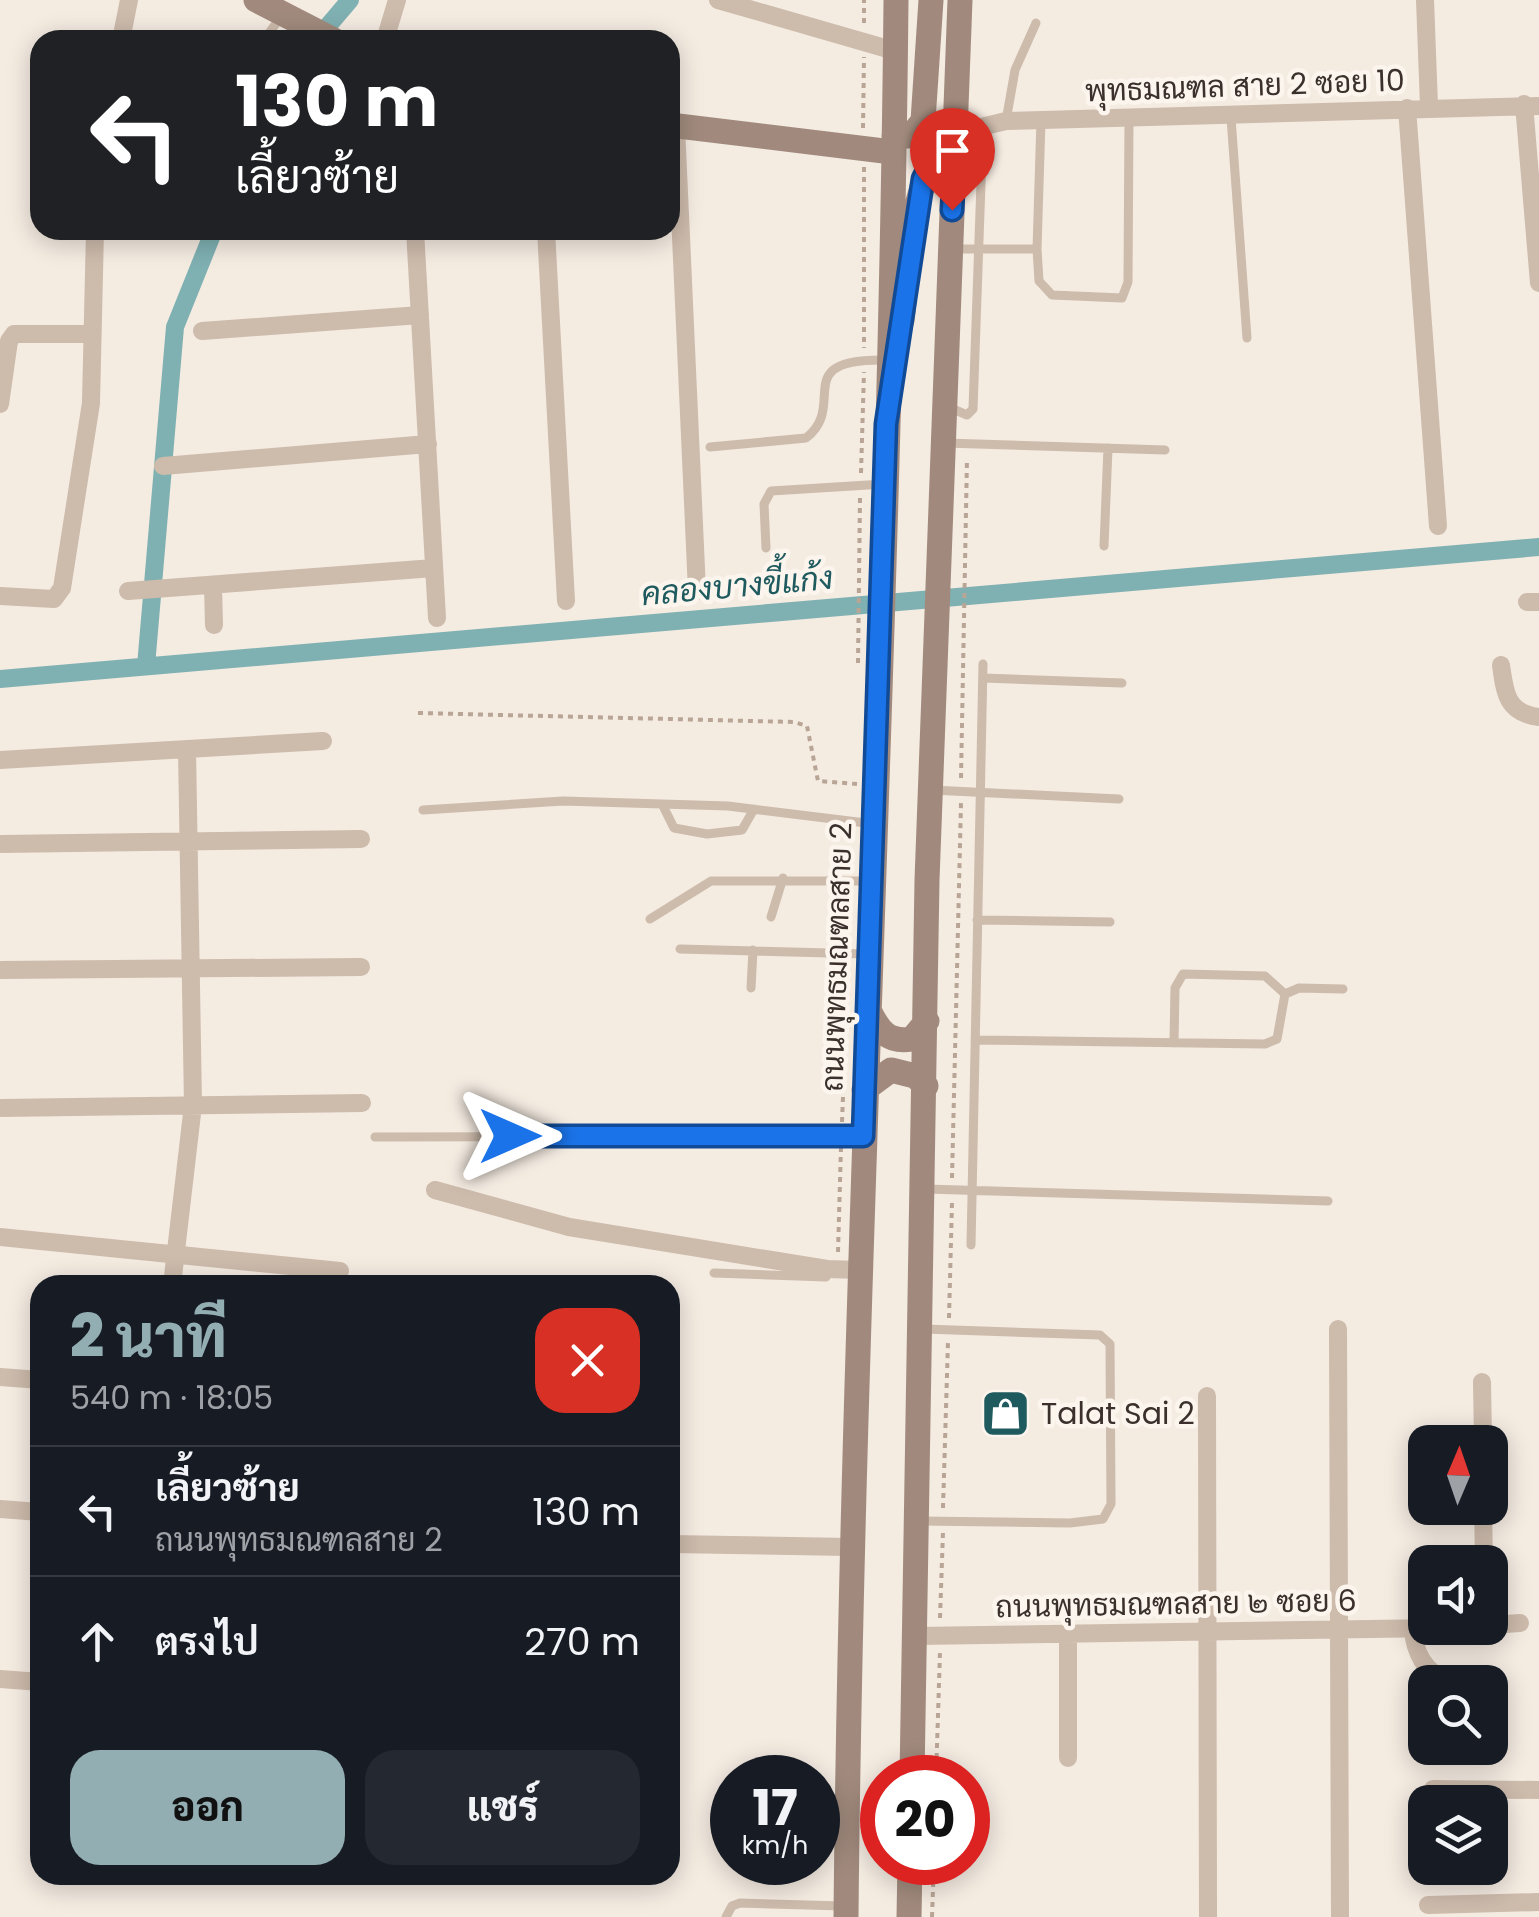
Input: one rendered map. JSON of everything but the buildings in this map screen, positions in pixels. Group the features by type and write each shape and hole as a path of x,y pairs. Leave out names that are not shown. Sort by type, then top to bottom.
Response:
{"main road":[{"name":"ถนนพุทธมณฑลสาย 2","path":"846,1911 850,1547 876,786 868,686 881,562 896,0"},
{"path":"680,127 893,144 911,136 922,121 931,0"},
{"path":"915,1755 928,1636 931,1521 922,1329 926,1021 938,553 960,0"},
{"path":"269,4 317,30"},
{"path":"886,424 923,179 937,152 956,133"},
{"path":"870,1010 880,1030 890,1038 912,1039 926,1021"},
{"path":"864,1090 892,1070 915,1076 926,1086"},
{"path":"909,1917 910,1885"}],"street":[{"path":"123,30 129,0"},
{"path":"389,30 397,0"},
{"path":"718,0 895,51"},
{"path":"1425,0 1429,106"},
{"path":"1531,105 1539,282"},
{"name":"พุทธมณฑล สาย 2 ซอย 10","path":"956,133 983,124 1041,120 1230,118 1429,106 1531,105"},
{"path":"1406,108 1438,526"},
{"path":"0,596 42,601 54,599 62,588 87,436 95,240"},
{"path":"416,240 437,618"},
{"path":"547,240 566,601"},
{"path":"679,240 696,592"},
{"path":"202,330 420,316"},
{"path":"0,404 9,341 14,334 91,334"},
{"path":"163,466 428,444"},
{"path":"128,591 434,568"},
{"path":"213,584 214,626"},
{"path":"1502,666 1509,703 1515,710 1539,717"},
{"path":"0,760 323,741"},
{"path":"173,1275 193,1105 187,749"},
{"path":"0,844 361,838"},
{"path":"0,970 362,967"},
{"path":"0,1108 362,1103"},
{"path":"435,1190 569,1227 859,1274"},
{"path":"0,1237 340,1270"},
{"path":"1338,1329 1340,1917"},
{"path":"0,1377 30,1379"},
{"path":"1482,1382 1482,1425"},
{"path":"1207,1396 1208,1917"},
{"path":"0,1509 30,1511"},
{"path":"680,1544 850,1547"},
{"path":"1508,1624 1520,1623"},
{"name":"ถนนพุทธมณฑลสาย ๒ ซอย 6","path":"928,1636 1408,1628"},
{"path":"1068,1635 1068,1758"},
{"path":"0,1678 30,1681"},
{"path":"1508,1790 1539,1790"},
{"path":"1428,1905 1539,1902"}],"lane":[{"path":"265,30 269,4"},
{"path":"1006,122 1015,70 1036,23"},
{"path":"1230,118 1246,338"},
{"path":"1041,120 1039,281 1052,296 1122,298 1128,282 1129,120"},
{"path":"943,405 967,415 973,409 983,124"},
{"path":"950,250 1038,249"},
{"path":"710,447 806,438 819,420 824,382 833,368 851,360 887,360"},
{"path":"942,443 1165,450"},
{"path":"1104,546 1108,448"},
{"path":"766,548 764,504 771,491 884,484"},
{"path":"970,1245 982,664"},
{"path":"983,678 1122,683"},
{"path":"931,790 1119,799"},
{"path":"424,810 510,802 662,804 754,809 874,824"},
{"path":"662,804 674,828 707,834 742,830 754,809"},
{"path":"771,917 783,878"},
{"path":"650,918 711,880 873,881"},
{"path":"978,920 1110,922"},
{"path":"680,949 871,954"},
{"path":"751,988 753,950"},
{"path":"1174,1042 1175,988 1183,974 1266,976 1285,994"},
{"path":"1285,994 1299,988 1343,989"},
{"path":"976,1040 1265,1044 1277,1040 1285,994"},
{"path":"375,1136 863,1136"},
{"path":"923,1189 1328,1200"},
{"path":"714,1273 859,1274"},
{"path":"922,1329 1091,1331 1110,1344 1111,1504 1103,1519 1070,1523 931,1521"},
{"path":"726,1917 732,1906 740,1904 818,1905 846,1911"}],"path":[{"path":"863,136 864,0"},
{"path":"860,537 868,686"},
{"path":"935,1755 928,1636 931,1521 948,1329 965,538"},
{"path":"418,713 794,722 807,726 818,781 876,786"},
{"path":"932,1917 933,1885"}],"waterway":[{"path":"324,30 350,0"},
{"path":"146,666 175,327 210,240"},
{"name":"คลองบางขี้แก้ง","path":"0,679 1539,547"}],"place":[{"name":"Talat Sai 2","path":"1006,1414"}],"route":[{"path":"510,1136 711,1133 863,1136 886,424 923,179 945,140 956,133 952,210"}]}
